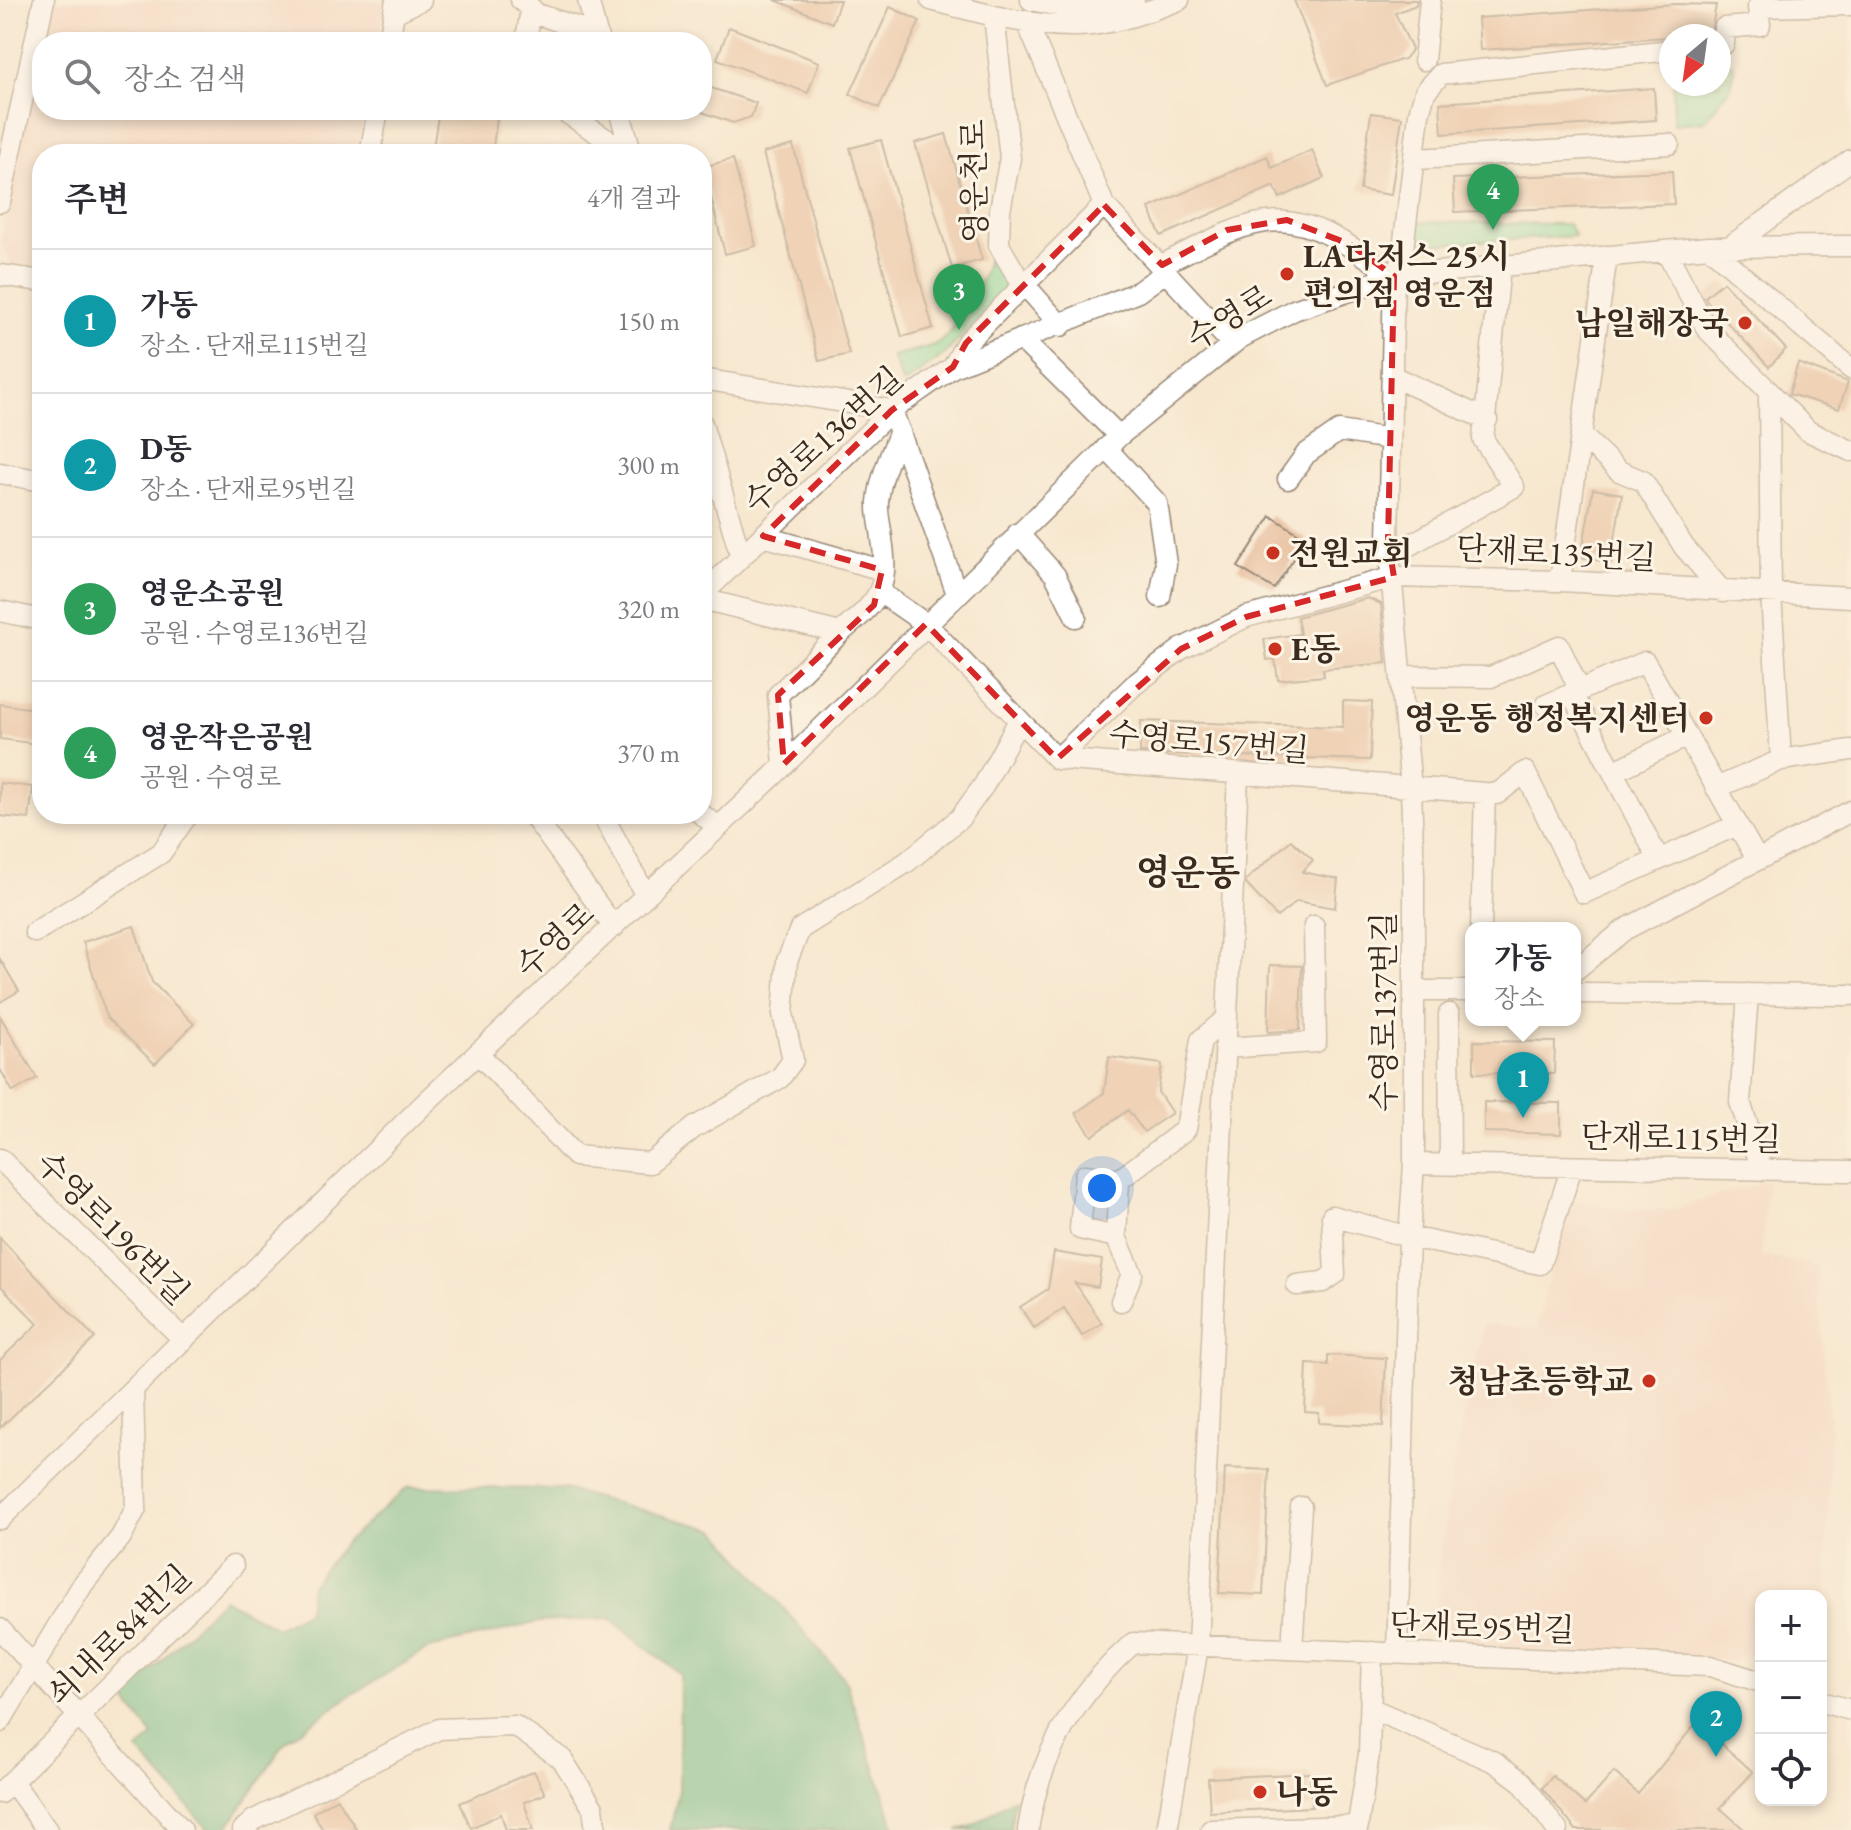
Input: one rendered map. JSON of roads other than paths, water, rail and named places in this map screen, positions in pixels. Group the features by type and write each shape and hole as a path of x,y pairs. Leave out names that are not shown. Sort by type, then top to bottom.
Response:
{"street":[{"path":"36,32 44,0"},
{"path":"391,32 395,7 421,0"},
{"path":"588,0 596,32"},
{"path":"931,0 994,16 1029,10 1082,10 1134,0"},
{"path":"1029,10 1078,26 1145,14 1179,0"},
{"path":"1424,60 1430,0"},
{"path":"526,4 537,14 583,32"},
{"path":"526,4 526,32"},
{"path":"1731,27 1760,25 1758,7 1851,5"},
{"path":"1029,10 1104,205 1232,344"},
{"name":"영운천로","path":"994,16 1010,158 1000,210 999,245 1023,283 1061,326"},
{"path":"0,202 5,157 32,48"},
{"name":"수영로137번길","path":"1397,1653 1409,1237 1414,1164 1414,991 1411,788 1390,556 1390,439 1397,275 1425,92 1441,74 1659,51"},
{"path":"372,144 376,120"},
{"path":"577,120 615,144"},
{"path":"622,120 628,144"},
{"path":"1416,159 1669,144"},
{"path":"1851,160 1719,247 1851,369"},
{"name":"수영로136번길","path":"953,367 966,343 1104,205"},
{"name":"수영로136번길","path":"712,587 892,410 953,367 1061,326 1138,292 1164,268 1227,230 1287,220 1316,227 1397,275"},
{"name":"수영로","path":"0,1519 478,1053 719,827 1112,442 1232,344 1294,310 1397,275 1719,247 1851,246"},
{"path":"1666,251 1707,329 1808,431 1851,451"},
{"path":"1560,581 1607,256"},
{"path":"1390,556 1514,487 1483,439 1500,266"},
{"path":"0,275 32,280"},
{"path":"1021,339 1112,442 1157,503 1166,564 1160,597"},
{"path":"1392,376 1487,420"},
{"path":"712,381 892,410 957,594"},
{"path":"1769,393 1771,594 1781,760"},
{"path":"784,764 778,695 840,633 874,605 881,593 883,545 877,504 887,463 900,431"},
{"path":"1288,479 1306,454 1339,431 1390,439"},
{"name":"단재로135번길","path":"1581,435 1619,471 1643,481 1684,547 1723,592"},
{"path":"712,458 741,557"},
{"path":"0,473 32,479"},
{"path":"1018,533 1055,575 1076,617"},
{"path":"763,536 882,570"},
{"name":"단재로135번길","path":"1057,759 1134,685 1181,649 1246,617 1394,577 1560,581 1851,597"},
{"path":"881,593 926,624 1057,759"},
{"path":"712,600 840,633"},
{"path":"0,611 32,618"},
{"path":"1402,676 1491,677 1559,646 1576,692 1613,772 1659,860"},
{"path":"1546,705 1645,662 1757,859"},
{"path":"478,1053 575,1156 650,1163 695,1127 780,1078 793,1060 783,1014 787,961 800,929 907,862 960,818 984,785 1019,720"},
{"path":"1613,772 1687,736"},
{"path":"1716,788 1781,760 1851,750"},
{"name":"수영로157번길","path":"1057,759 1411,788"},
{"path":"1411,788 1497,794 1525,772 1584,893 1737,825"},
{"path":"1167,1830 1198,1646 1238,776"},
{"path":"1481,922 1485,793"},
{"path":"1581,965 1624,930 1851,811"},
{"path":"712,822 719,827"},
{"path":"35,932 161,853 181,824"},
{"path":"539,824 614,927"},
{"path":"607,824 646,896"},
{"path":"1225,1048 1316,1042 1314,926"},
{"path":"1414,991 1465,991"},
{"path":"1581,993 1851,995"},
{"path":"1748,994 1740,1102 1762,1170"},
{"path":"1449,1014 1450,1164"},
{"path":"1116,1237 1080,1229 1085,1175 1119,1180 1186,1129 1201,1040 1227,1018"},
{"name":"수영로196번길","path":"0,1159 184,1340"},
{"name":"단재로115번길","path":"1414,1164 1851,1171"},
{"path":"1297,1285 1323,1282 1335,1274 1332,1216 1409,1237 1540,1264 1572,1167"},
{"path":"1119,1180 1116,1237 1132,1274 1121,1301"},
{"path":"0,1722 31,1664 90,1575 121,1537 136,1508 133,1390"},
{"path":"1292,1649 1301,1507"},
{"name":"쇠내로84번길","path":"47,1830 6,1787 233,1566"},
{"path":"0,1629 182,1830"},
{"name":"단재로95번길","path":"1028,1830 1034,1789 1069,1717 1104,1669 1133,1643 1710,1666 1755,1680"},
{"path":"1211,1830 1358,1828 1372,1709 1372,1652"},
{"path":"1827,1704 1851,1710"},
{"path":"1372,1709 1495,1762 1522,1782 1557,1830"},
{"path":"243,1830 254,1820 439,1729 515,1726 562,1759 593,1808 596,1830"}],"place":[{"name":"영운작은공원","path":"1493,230"},
{"name":"LA다저스 25시 편의점 영운점","path":"1287,274"},
{"name":"남일해장국","path":"1745,323"},
{"name":"영운소공원","path":"959,330"},
{"name":"전원교회","path":"1273,553"},
{"name":"E동","path":"1275,649"},
{"name":"영운동 행정복지센터","path":"1706,718"},
{"name":"가동","path":"1523,1118"},
{"name":"청남초등학교","path":"1649,1381"},
{"name":"D동","path":"1716,1757"},
{"name":"나동","path":"1260,1792"}],"district":[{"name":"영운동","path":"1188,872"}]}
